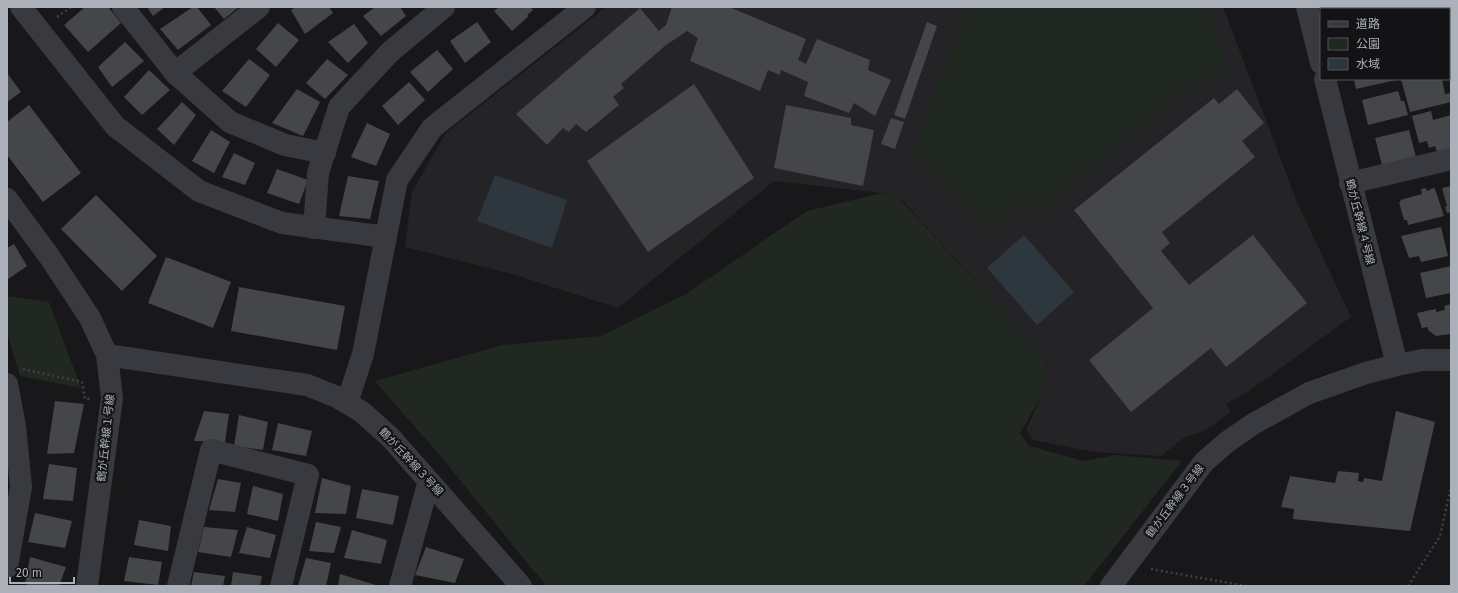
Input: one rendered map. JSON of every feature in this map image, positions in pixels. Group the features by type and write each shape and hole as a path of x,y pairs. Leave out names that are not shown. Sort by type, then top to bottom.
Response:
{"street":[{"path":"21,7 115,126 198,191 282,223 386,237"},
{"path":"123,7 175,73 230,122 285,145 325,153"},
{"path":"175,73 259,7"},
{"path":"314,228 318,173 339,107 390,52 444,7"},
{"path":"347,403 362,354 397,180 432,128 585,7"},
{"path":"1307,7 1320,59"},
{"name":"鶴が丘幹線４号線","path":"1325,80 1397,365"},
{"path":"1350,183 1451,159"},
{"name":"鶴が丘幹線１号線","path":"7,199 49,256 90,318 107,355 112,398 87,586"},
{"name":"鶴が丘幹線３号線","path":"107,355 307,385 337,396 362,412 392,438 521,586"},
{"name":"鶴が丘幹線３号線","path":"1111,586 1204,462 1252,424 1309,393 1366,373 1422,360 1451,360"},
{"path":"7,384 11,427 21,486 7,567"},
{"path":"178,586 211,450 308,475 281,586"},
{"path":"400,586 429,481"}],"path":[{"path":"22,369 82,382 85,399 112,398"},
{"path":"1408,586 1440,536 1451,487"},
{"path":"1127,565 1246,586"}],"shaded area":[{"path":"606,7 1223,7 1297,202 1351,317 1249,391 1226,404 1231,412 1204,431 1185,437 1161,456 1094,452 1033,440 1026,430 1042,395 1046,359 902,200 882,193 774,181 618,308 512,274 405,247 412,192 446,133"}],"green space":[{"path":"967,7 1207,7 1232,72 1191,84 1037,214 1022,201 988,228 912,151"},
{"path":"882,193 901,200 1046,359 1042,395 1020,433 1029,446 1083,461 1116,455 1182,461 1084,586 547,586 442,458 375,381 502,345 601,336 686,294 807,211"},
{"path":"7,296 49,302 81,388 20,376 7,333"}],"water":[{"path":"495,175 567,200 552,248 477,221"},
{"path":"1024,235 1074,292 1037,325 987,268"}],"building":[{"path":"85,7 108,7 121,23 88,52 64,25"},
{"path":"147,7 165,7 153,16"},
{"path":"193,7 197,7 211,25 178,50 160,29"},
{"path":"214,7 239,7 224,19"},
{"path":"296,7 329,7 333,13 305,34 291,10"},
{"path":"375,7 400,7 406,16 381,36 363,16"},
{"path":"499,7 531,7 533,10 527,15 529,16 512,31 494,11"},
{"path":"672,7 729,7 806,39 798,60 806,64 817,39 870,60 868,70 891,80 875,116 854,103 849,113 804,96 808,82 781,70 780,75 768,70 760,91 690,61 698,38 687,31 666,45 621,84 624,88 613,97 619,105 586,132 576,124 569,132 563,128 547,145 516,114 640,8 659,31 666,25"},
{"path":"1422,7 1422,8 1385,8"},
{"path":"477,22 491,42 465,63 450,41"},
{"path":"927,22 937,26 905,119 894,115"},
{"path":"278,23 299,40 276,67 256,49"},
{"path":"354,24 368,43 348,63 328,42"},
{"path":"125,42 144,61 112,87 98,67"},
{"path":"437,50 453,69 428,92 410,72"},
{"path":"249,59 270,75 246,107 222,91"},
{"path":"327,59 348,75 325,99 306,83"},
{"path":"149,70 170,90 142,115 124,97"},
{"path":"7,73 21,92 7,102"},
{"path":"1354,80 1396,80 1356,89"},
{"path":"1401,80 1442,80 1445,94 1451,93 1451,102 1410,112"},
{"path":"409,82 425,100 398,125 382,106"},
{"path":"694,84 754,178 648,252 587,161"},
{"path":"297,89 320,102 303,136 272,123"},
{"path":"1237,89 1264,123 1242,141 1255,157 1162,232 1170,243 1161,251 1189,285 1253,235 1307,303 1226,367 1211,348 1131,412 1089,360 1153,308 1074,210 1214,98 1219,104"},
{"path":"1398,91 1401,101 1404,101 1408,115 1368,125 1362,100"},
{"path":"182,102 196,115 174,145 157,129"},
{"path":"29,105 81,173 43,202 7,155 7,122"},
{"path":"786,105 851,118 851,125 874,130 863,186 774,168"},
{"path":"1431,111 1433,120 1451,115 1451,148 1437,152 1435,146 1429,148 1427,141 1419,143 1412,116"},
{"path":"891,118 904,122 895,149 881,144"},
{"path":"367,123 390,134 376,166 351,157"},
{"path":"211,130 230,142 214,173 192,161"},
{"path":"1409,130 1416,157 1382,165 1375,138"},
{"path":"234,153 255,163 245,185 222,177"},
{"path":"277,169 308,180 299,204 267,193"},
{"path":"348,176 379,181 370,219 339,216"},
{"path":"1451,186 1451,212 1447,213 1445,207 1447,206 1442,188"},
{"path":"1425,188 1428,191 1430,189 1435,189 1444,216 1408,225 1407,220 1404,220 1399,202 1401,202 1400,200 1422,194 1421,189"},
{"path":"96,195 157,256 122,291 61,229"},
{"path":"1441,227 1448,256 1421,262 1419,256 1409,258 1401,236"},
{"path":"14,244 27,266 7,280 7,248"},
{"path":"166,257 231,282 213,328 148,303"},
{"path":"1451,266 1451,293 1426,298 1420,273"},
{"path":"239,287 345,306 337,350 231,331"},
{"path":"1451,304 1451,334 1436,336 1428,330 1428,327 1422,328 1417,313 1436,309 1436,312 1445,310 1444,306"},
{"path":"55,401 84,404 74,453 47,454"},
{"path":"204,411 229,414 225,442 194,441"},
{"path":"1396,411 1435,422 1410,531 1293,519 1294,509 1281,507 1290,476 1335,483 1338,471 1359,473 1358,481 1363,482 1364,478 1382,481"},
{"path":"239,415 268,422 263,450 234,446"},
{"path":"278,423 312,431 306,456 272,450"},
{"path":"49,464 77,468 73,501 43,499"},
{"path":"322,478 351,486 346,514 315,513"},
{"path":"218,479 241,483 235,512 209,510"},
{"path":"253,486 283,494 278,521 247,514"},
{"path":"362,489 399,496 393,525 356,518"},
{"path":"35,513 72,521 65,548 28,542"},
{"path":"139,520 171,526 168,551 134,545"},
{"path":"316,522 341,527 334,553 309,551"},
{"path":"204,527 238,530 231,557 198,552"},
{"path":"247,527 276,535 270,558 239,553"},
{"path":"352,530 387,540 381,564 344,558"},
{"path":"426,547 464,559 455,583 415,575"},
{"path":"30,557 66,567 59,586 32,586 25,584"},
{"path":"129,557 162,562 158,585 124,581"},
{"path":"306,558 331,563 326,586 298,586"},
{"path":"194,572 225,576 223,586 191,586"},
{"path":"233,572 262,576 260,586 231,586"},
{"path":"340,574 379,586 338,586"}]}
